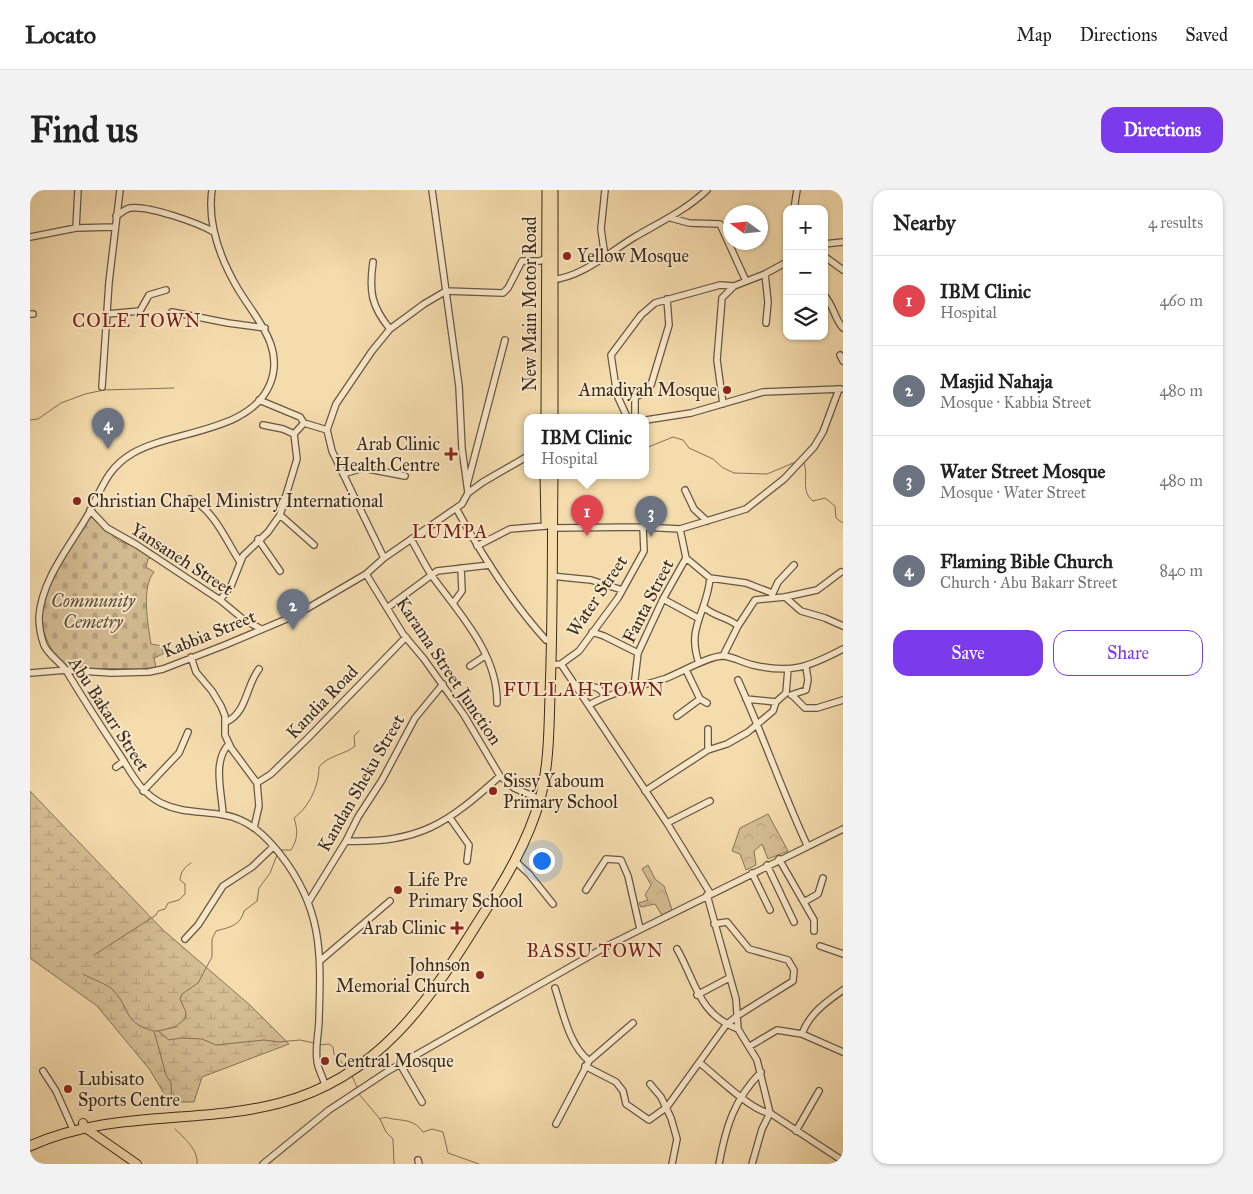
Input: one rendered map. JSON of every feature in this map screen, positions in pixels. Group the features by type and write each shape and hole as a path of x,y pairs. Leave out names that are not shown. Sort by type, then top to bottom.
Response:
{"highway":[{"name":"New Main Motor Road","path":"547,190 546,258 550,280 553,414"},
{"name":"New Main Motor Road","path":"546,414 553,190"},
{"path":"30,1141 84,1125 241,1110 280,1103 320,1089 354,1070 385,1046 411,1021 433,993 492,901 514,860 540,798 547,752 551,665 551,576 546,479"},
{"path":"30,1146 84,1125 125,1116 250,1104 279,1099 324,1082 352,1067 382,1044 408,1018 430,990 506,867 535,796 543,744 549,527 553,479"}],"main road":[{"path":"84,1125 137,1164"}],"street":[{"path":"76,228 78,190"},
{"path":"102,387 114,227 120,190"},
{"name":"Abu Bakarr Street","path":"212,190 214,232 230,275 271,340 274,359 269,386 259,400 245,412 226,422 156,442 124,459 102,484 90,510 49,581 39,619 44,645 49,653 67,670 143,791 170,807 223,815 246,822 274,847 309,901"},
{"path":"432,190 459,386 462,449 468,493"},
{"path":"605,190 601,229 605,257"},
{"path":"550,280 573,275 605,257 647,229 671,218 707,190"},
{"path":"795,205 797,190"},
{"path":"116,216 126,210 137,208 178,218 214,232"},
{"path":"671,218 683,223 720,224 746,281"},
{"path":"30,236 76,228 114,227"},
{"path":"828,244 843,242"},
{"path":"384,558 332,451 327,430 336,404 390,328 446,291 503,292 508,288 522,261 540,261 546,258"},
{"path":"828,259 843,270"},
{"path":"373,262 371,284 373,300 376,310 390,328"},
{"path":"626,414 617,395 611,355 641,315 655,303 720,286 734,286 765,274 783,264"},
{"path":"765,274 768,302 766,323"},
{"path":"723,404 717,360 720,303 734,286"},
{"path":"107,314 140,312 149,295 166,290"},
{"path":"634,414 635,397 646,392 651,385 669,326 667,299"},
{"path":"828,300 837,322 843,328"},
{"path":"172,312 228,324 265,328"},
{"path":"468,485 505,340"},
{"path":"477,546 510,529 643,527 680,529 746,509 784,479 814,447 823,432 841,389 776,390 691,413 649,420"},
{"path":"259,400 300,416 304,423 327,430"},
{"path":"220,600 231,586 240,562 258,539 268,532 280,514 297,459 294,434 304,423"},
{"path":"263,425 294,434"},
{"path":"524,458 468,493 457,510 490,565 533,626 546,640"},
{"path":"343,474 363,468 405,476"},
{"path":"685,490 690,504 707,521"},
{"path":"190,499 195,501 216,524 240,562"},
{"name":"Yansaneh Street","path":"90,510 107,528 123,539 137,545 220,600 243,620 261,629"},
{"name":"Kabbia Street","path":"30,673 67,670 136,674 164,669 296,615 366,574 384,558 411,539 457,510"},
{"path":"280,514 314,544"},
{"name":"Water Street","path":"561,664 579,651 622,590 644,551 643,527"},
{"name":"Fanta Street","path":"634,687 638,653 663,599 686,558 680,529"},
{"path":"258,539 280,571"},
{"path":"411,539 432,574 463,613 494,677 497,703"},
{"path":"686,558 710,578 746,583 772,595 785,597 817,590 841,572"},
{"path":"387,608 410,594 432,574 490,565"},
{"path":"755,600 772,595 778,582 794,566"},
{"path":"454,602 462,591 461,568"},
{"name":"Karama Street Junction","path":"366,574 406,637 443,684 500,776 514,788 535,796"},
{"path":"551,576 591,580 622,590"},
{"path":"699,663 694,648 694,629 704,608 710,578"},
{"path":"723,656 738,626 755,600 755,586"},
{"path":"785,597 801,611 843,626"},
{"path":"663,599 698,618"},
{"path":"704,608 712,614 731,620 738,626"},
{"path":"592,632 638,653"},
{"name":"Kandia Road","path":"257,784 271,774 308,738 406,637"},
{"path":"588,705 605,696 665,678 699,663 723,656 772,670 796,670 843,649"},
{"path":"470,666 485,656"},
{"path":"191,657 196,672 212,691 221,706 226,722 225,735 229,744 257,784 260,806 254,828"},
{"path":"551,665 561,664 667,823 708,894 714,924 736,999 738,1029 750,1046 761,1072 770,1113 762,1129 752,1164"},
{"path":"746,699 776,702 789,694 806,690 808,680 806,667"},
{"path":"226,722 231,720 241,708 259,669"},
{"path":"788,669 789,694 805,708 817,708 843,700"},
{"path":"686,670 700,699 707,703"},
{"path":"738,680 757,723 764,734 784,796 807,846"},
{"name":"Kandan Sheku Street","path":"309,901 382,780 415,718 443,684"},
{"path":"578,689 598,687 605,696"},
{"path":"677,716 700,699"},
{"path":"645,790 708,750 739,738 773,711 776,702"},
{"path":"708,729 708,750"},
{"path":"143,791 179,753 188,732"},
{"path":"223,815 220,766 224,749 229,744"},
{"path":"116,766 124,761"},
{"path":"346,841 365,842 423,832 450,818 500,776"},
{"path":"667,823 710,801"},
{"path":"450,818 469,845 467,861"},
{"path":"263,1164 330,1110 400,1064 640,929 843,829"},
{"path":"185,939 198,926 223,886 252,867 274,847"},
{"path":"586,890 606,859 621,860 628,876 640,929"},
{"path":"779,859 814,920 814,931"},
{"path":"514,860 529,874 553,904"},
{"path":"767,865 794,922"},
{"path":"752,873 770,910"},
{"path":"804,902 818,894 824,878"},
{"path":"309,901 320,960 316,1061 324,1082"},
{"path":"320,960 390,901"},
{"path":"555,988 574,1040 587,1064 616,1082 623,1091 626,1104 646,1119 656,1117 667,1107 726,1025 737,1016 793,982 794,970 788,960 749,950 727,922 714,924"},
{"path":"820,946 843,954"},
{"path":"677,949 698,995 714,1016 726,1025 738,1029"},
{"path":"698,995 729,978"},
{"path":"802,1034 812,1017 843,990"},
{"path":"556,1124 587,1064 633,1023"},
{"path":"750,1046 777,1030 802,1034 843,1052"},
{"path":"700,1063 759,1111 770,1113 843,1161"},
{"path":"400,1064 422,1102"},
{"path":"43,1071 56,1091 72,1127"},
{"path":"719,1164 724,1134 740,1095 761,1072"},
{"path":"650,1084 662,1097 667,1107 676,1139 672,1164"},
{"path":"796,1131 819,1091"}],"green space":[{"name":"Community Cemetry","path":"90,513 119,541 137,547 153,557 148,559 146,567 154,572 148,587 146,606 151,644 163,646 163,654 154,658 156,667 142,669 65,668 53,652 45,635 41,617 41,596"},
{"path":"30,791 162,929 251,1006 289,1044 202,1077 194,1102 169,1102 150,1070 97,1006 30,958"},
{"path":"768,814 788,851 768,859 762,844 754,851 756,865 746,870 740,854 732,851 740,828"},
{"path":"648,865 655,879 664,886 672,910 662,915 655,904 641,907 639,903 648,900 645,895 651,885 642,869"}],"waterway":[{"path":"30,420 38,419 61,403 85,394 104,390 174,388"},
{"path":"649,447 673,437 683,440 689,448 713,459 723,468 734,473 767,474 798,461"},
{"path":"804,463 806,488 809,497 813,501 825,498 835,506 836,518 843,523"},
{"path":"281,850 291,850 295,842 297,834 294,818 312,796 319,774 319,767 327,760 355,746 354,736 359,731"},
{"path":"158,1031 175,1027 185,1019 186,1012 180,999 182,994 198,983 212,957 212,939 216,931 237,923 244,911 257,901 259,888 270,873 277,855"},
{"path":"94,955 156,915 158,911 165,909 168,903 179,900 185,894 185,884 180,880 181,874 191,863"},
{"path":"83,974 111,988 132,1020 144,1028 154,1031 166,1075 171,1083 172,1105"},
{"path":"155,1031 158,1031 169,1040 181,1038 202,1039 216,1045 264,1040 279,1042 300,1040 314,1043"},
{"path":"319,1045 329,1044 333,1047 334,1054 345,1066"},
{"path":"352,1076 357,1087"},
{"path":"358,1093 380,1119 386,1132 393,1139 394,1164"},
{"path":"380,1119 387,1117 410,1122 423,1132 432,1129 443,1132 448,1153 479,1164"},
{"path":"175,1129 193,1149 196,1154 197,1164"}],"place":[{"name":"Yellow Mosque","path":"567,256"},
{"name":"Amadiyah Mosque","path":"727,390"},
{"name":"Flaming Bible Church","path":"108,449"},
{"name":"Arab Clinic Health Centre","path":"451,454"},
{"name":"Christian Chapel Ministry International","path":"77,501"},
{"name":"IBM Clinic","path":"587,536"},
{"name":"Water Street Mosque","path":"651,537"},
{"name":"Masjid Nahaja","path":"293,630"},
{"name":"Sissy Yaboum Primary School","path":"493,791"},
{"name":"Life Pre Primary School","path":"398,890"},
{"name":"Arab Clinic","path":"457,928"},
{"name":"Johnson Memorial Church","path":"480,975"},
{"name":"Central Mosque","path":"325,1061"},
{"name":"Lubisato Sports Centre","path":"68,1089"}],"district":[{"name":"COLE TOWN","path":"137,320"},
{"name":"LUMPA","path":"450,531"},
{"name":"FULLAH TOWN","path":"584,689"},
{"name":"BASSU TOWN","path":"595,950"}]}
